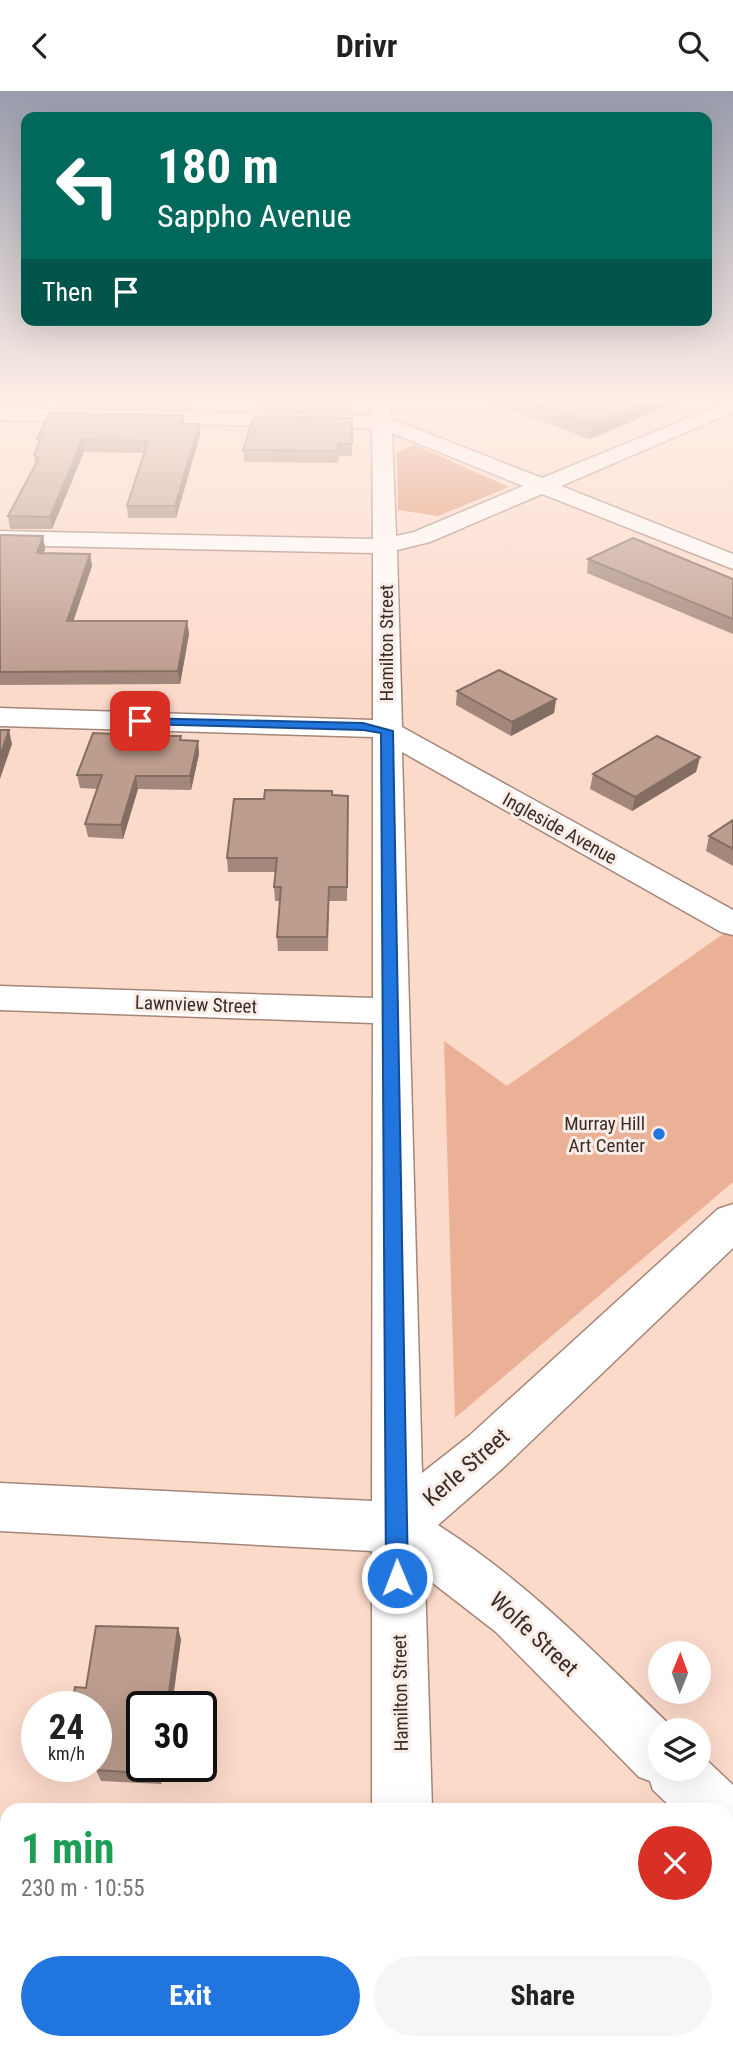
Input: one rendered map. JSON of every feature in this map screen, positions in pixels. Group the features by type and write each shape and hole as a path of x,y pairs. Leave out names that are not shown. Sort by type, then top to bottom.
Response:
{"street":[{"name":"Hamilton Street","path":"383,491 402,1803"},
{"path":"0,538 385,546 422,537 530,491"},
{"path":"551,491 733,562"},
{"path":"0,717 363,726 387,731"},
{"name":"Ingleside Avenue","path":"387,731 733,925"},
{"name":"Lawnview Street","path":"0,998 391,1011"},
{"name":"Kerle Street","path":"396,1527 485,1452 733,1221"},
{"path":"0,1507 396,1527"},
{"name":"Wolfe Street","path":"396,1527 467,1574 515,1613 648,1744"},
{"path":"686,1781 709,1803"}],"shaded area":[{"path":"398,491 498,491 438,516 398,510"},
{"path":"726,932 733,936 733,1182 455,1418 444,1041 507,1086"}],"building":[{"path":"21,491 61,491 50,517 8,516"},
{"path":"132,491 179,491 175,506 127,506"},
{"path":"0,535 43,536 37,553 90,554 67,621 187,621 178,671 0,672"},
{"path":"633,538 733,579 733,619 588,559"},
{"path":"499,670 556,699 512,722 457,691"},
{"path":"121,719 153,720 148,736 181,736 180,740 198,741 190,776 136,776 121,825 85,824 102,775 77,775 93,733 116,734"},
{"path":"0,730 9,730 0,756"},
{"path":"657,736 700,757 635,797 593,774"},
{"path":"265,790 332,791 332,795 348,796 347,887 329,887 327,937 277,937 281,887 274,887 277,858 227,858 234,799 264,799"},
{"path":"733,820 733,849 709,836"},
{"path":"96,1626 178,1628 169,1691 126,1691 126,1772 112,1771 112,1691 74,1691 75,1687 86,1688"}],"place":[{"name":"Murray Hill Art Center","path":"659,1134"}],"route":[{"path":"140,721 363,726 387,731 397,1578"}]}
